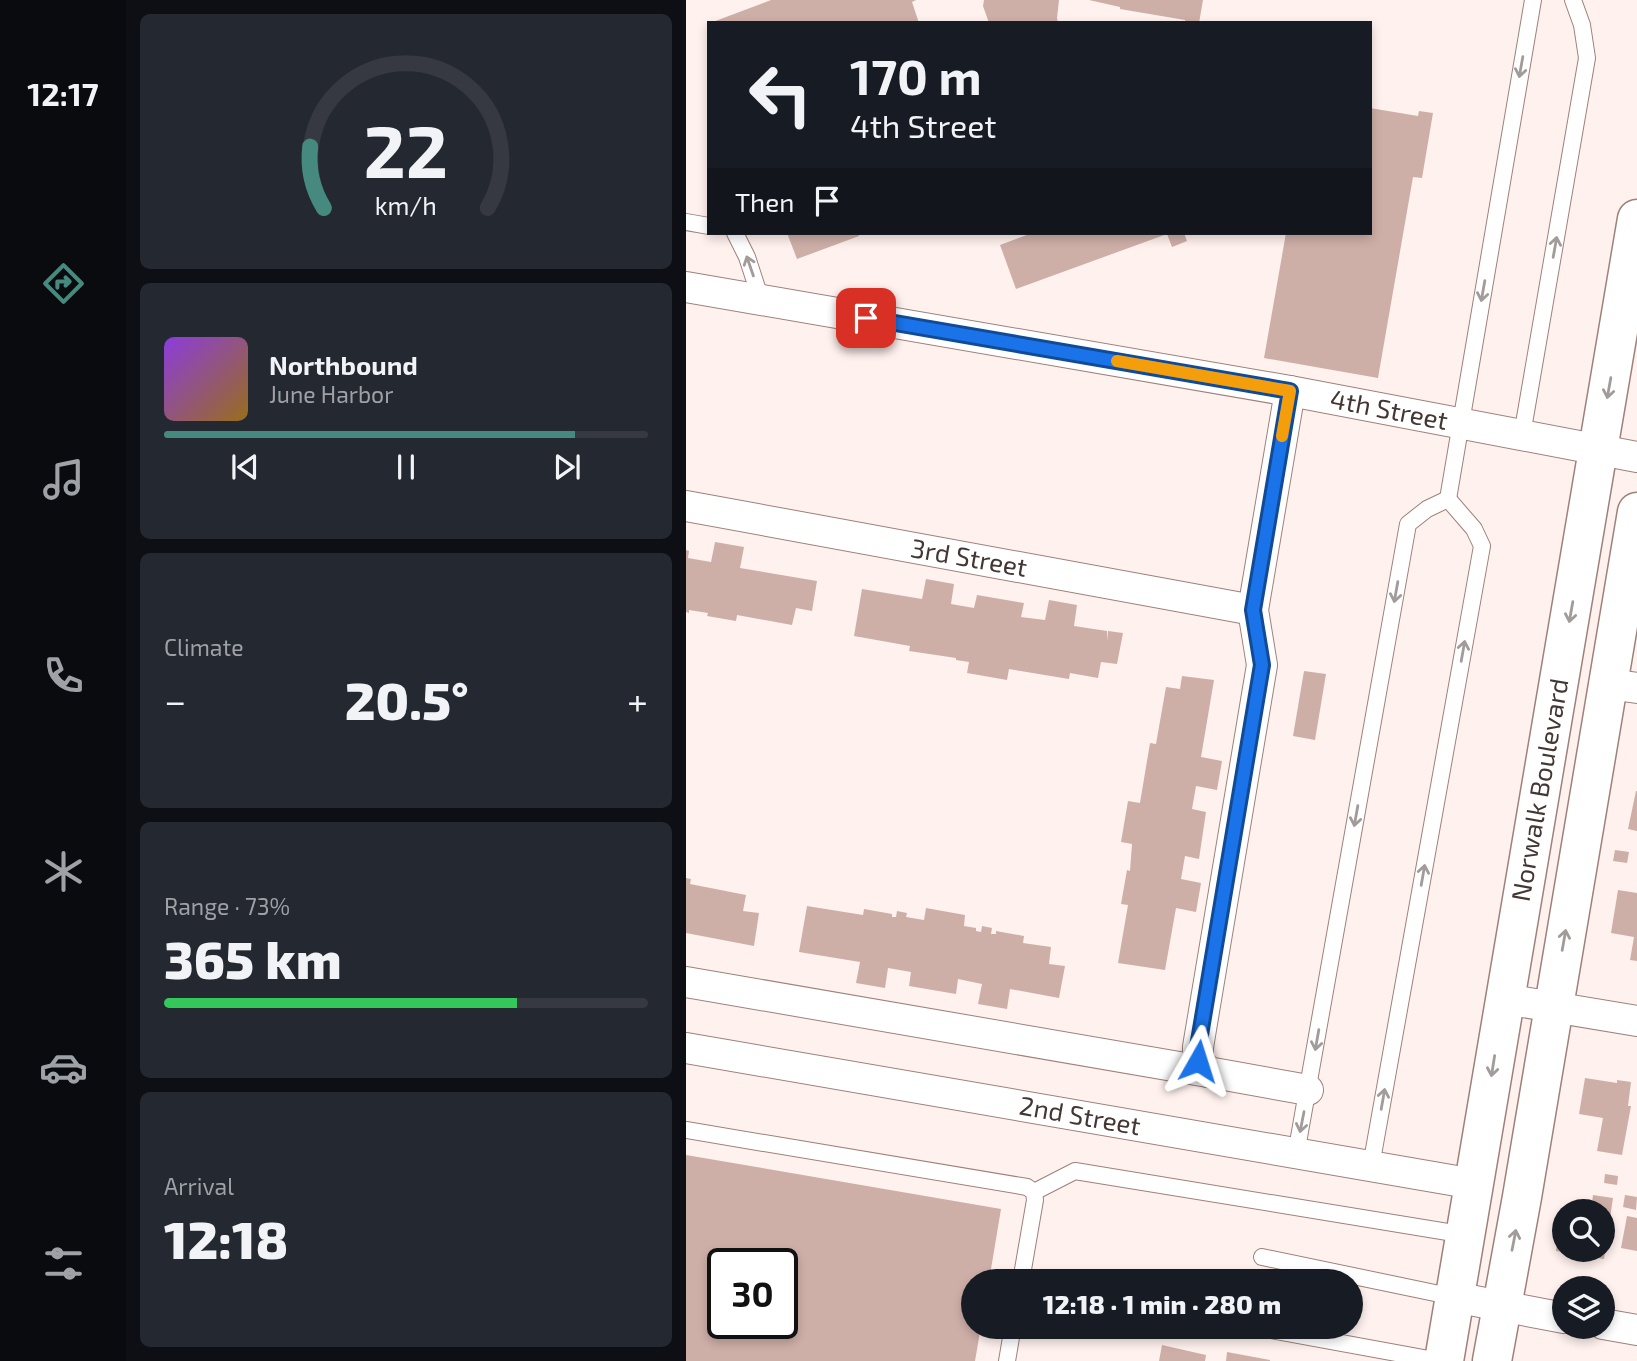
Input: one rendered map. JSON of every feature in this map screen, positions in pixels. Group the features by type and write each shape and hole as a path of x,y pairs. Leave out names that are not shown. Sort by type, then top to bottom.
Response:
{"main road":[{"name":"Norwalk Boulevard","path":"1442,1361 1598,449 1629,322 1637,219"},
{"name":"Norwalk Boulevard","path":"1492,1361 1553,1007 1623,686 1637,512"}],"street":[{"name":"4th Street","path":"686,287 1290,391 1637,457"},
{"path":"1208,1072 1198,1061 1198,1047 1262,665 1253,610 1290,391"},
{"name":"3rd Street","path":"686,506 1253,610"},
{"path":"686,982 1308,1090"},
{"path":"1505,999 1637,1021"},
{"name":"2nd Street","path":"686,1048 1474,1184"},
{"path":"1454,1297 1552,1316"},
{"path":"1615,1326 1637,1330"}],"lane":[{"path":"1448,499 1533,0"},
{"path":"1522,435 1587,58 1582,25 1573,0"},
{"path":"686,222 707,226"},
{"path":"736,235 747,257 761,300"},
{"path":"1296,1154 1408,524 1427,509 1448,499"},
{"path":"1371,1166 1482,546 1474,529 1448,499"},
{"path":"686,1130 1027,1187 1034,1192 1035,1200 1023,1269"},
{"path":"1034,1192 1075,1171 1465,1235"},
{"path":"1262,1257 1454,1297"},
{"path":"1007,1361 1011,1339"},
{"path":"1321,1339 1442,1361"}],"building":[{"path":"771,0 916,0 912,2 918,21 715,21"},
{"path":"984,0 1059,0 1058,21 988,21 983,6"},
{"path":"1089,0 1203,0 1199,21 1185,21"},
{"path":"1372,108 1418,116 1419,111 1433,113 1422,178 1413,177 1378,378 1264,358 1286,235 1372,235"},
{"path":"788,235 859,235 859,236 797,259"},
{"path":"1027,235 1164,235 1016,289 1000,245"},
{"path":"1167,235 1185,235 1187,241 1172,247"},
{"path":"715,542 744,547 740,568 817,581 812,611 796,608 792,625 737,615 736,621 707,616 708,613 689,610 689,613 686,612 686,550 689,551 688,558 711,562"},
{"path":"926,579 954,584 951,604 974,608 977,595 1024,603 1021,617 1045,620 1049,600 1077,605 1074,626 1107,631 1107,641 1108,631 1123,633 1117,664 1101,662 1098,678 1070,673 1069,679 1009,669 1007,680 967,673 969,662 956,658 909,651 910,646 854,636 862,589 922,599"},
{"path":"1304,671 1326,674 1315,740 1293,736"},
{"path":"1182,676 1214,680 1201,757 1222,761 1217,790 1196,786 1192,809 1206,812 1199,859 1185,856 1181,879 1201,883 1196,912 1176,908 1165,970 1118,963 1128,905 1121,904 1127,870 1130,871 1132,844 1121,842 1128,801 1140,803 1150,743 1156,744 1166,687 1180,689"},
{"path":"1637,791 1637,831 1628,829"},
{"path":"1615,850 1629,852 1627,863 1613,861"},
{"path":"686,878 691,879 690,884 746,895 743,911 759,913 754,946 686,933"},
{"path":"1618,890 1637,893 1637,961 1630,960 1634,937 1611,933"},
{"path":"807,906 863,915 864,909 892,914 892,917 896,917 897,911 907,913 906,917 924,920 926,908 965,915 964,926 976,928 976,931 981,932 982,926 992,928 991,934 996,934 996,931 1024,936 1023,943 1051,947 1049,964 1065,966 1059,998 1010,989 1007,1009 978,1004 982,984 958,979 956,994 909,986 911,972 888,968 885,988 856,983 860,962 799,952"},
{"path":"1585,1078 1617,1083 1617,1080 1631,1082 1628,1106 1631,1106 1622,1155 1597,1151 1603,1118 1579,1114"},
{"path":"686,1155 1001,1209 991,1269 961,1269 961,1339 979,1339 975,1361 686,1361"},
{"path":"1605,1174 1618,1176 1617,1185 1604,1183"},
{"path":"1593,1195 1613,1198 1613,1199 1592,1199"},
{"path":"1625,1195 1637,1197 1636,1210 1623,1207"},
{"path":"1627,1216 1637,1218 1637,1251 1621,1248"},
{"path":"1162,1345 1206,1355 1205,1361 1159,1361"},
{"path":"1227,1352 1270,1360 1270,1361 1226,1361"}],"slow traffic":[{"path":"1117,361 1290,391 1282,436"}],"route":[{"path":"866,318 1290,391 1253,610 1262,665 1198,1047 1198,1061"}]}
